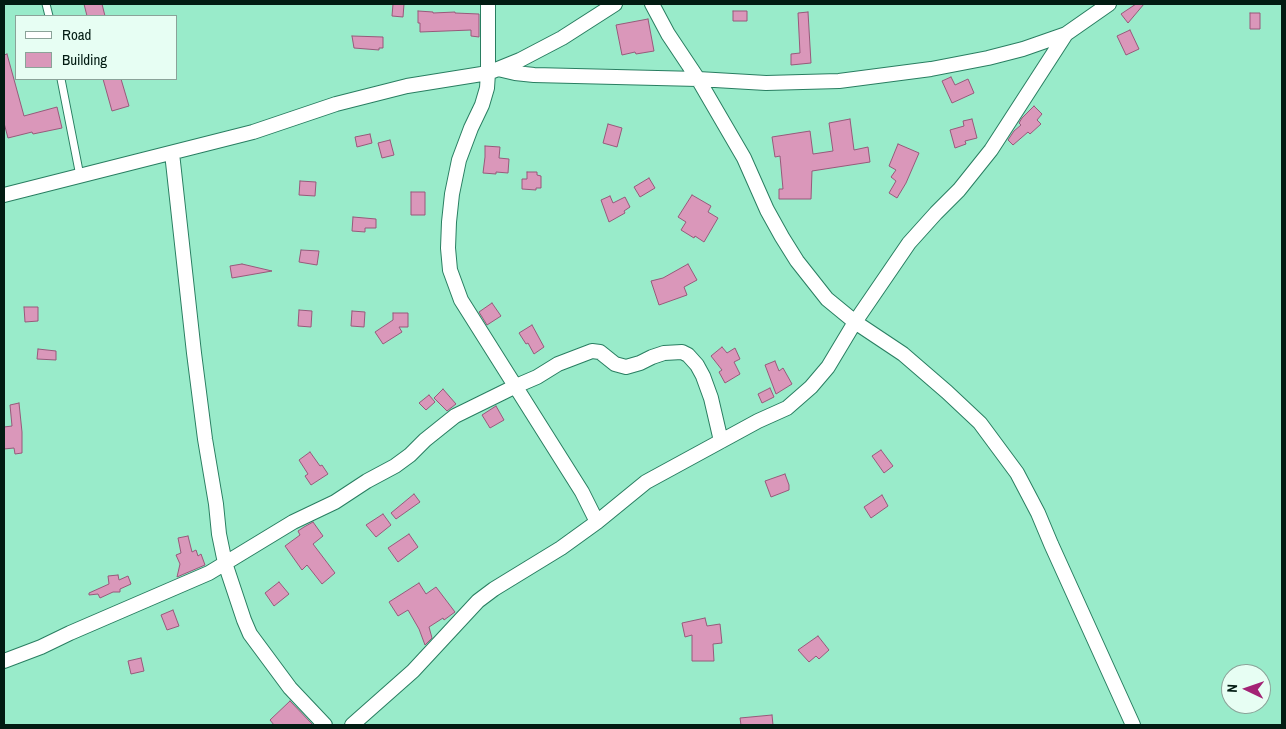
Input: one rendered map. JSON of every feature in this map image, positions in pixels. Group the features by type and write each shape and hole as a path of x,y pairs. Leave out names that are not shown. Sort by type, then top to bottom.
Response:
{"street":[{"path":"488,4 493,71 482,105 459,160 452,194 448,239 450,270 461,300 582,492 597,522"},
{"path":"4,195 253,132 336,104 407,86 493,71 520,60 562,38 615,4"},
{"path":"652,4 668,34 698,79 744,158 767,210 798,261 827,298 855,322 902,354 948,392 980,423 1017,473 1038,513 1133,725"},
{"path":"493,71 534,75 698,79 766,83 839,81 931,69 1024,49 1066,34 1109,4"},
{"path":"352,725 413,670 478,601 561,548 597,522 646,482 758,421 787,408 811,388 828,367 855,322 909,243 959,190 991,150 1066,34"},
{"path":"172,153 194,353 219,534 225,564 250,634 290,688 325,725"},
{"path":"4,661 41,647 188,583 225,564 251,546 293,522 335,502 367,481 389,470 410,455 425,440 455,416 537,377 558,364 592,351 600,352 615,364 626,367 664,353 682,352 688,355 697,365 703,376 721,441"}],"lane":[{"path":"61,80 80,176"}],"building":[{"path":"84,4 102,4 105,15 87,15"},
{"path":"393,4 404,4 403,17 392,16"},
{"path":"1136,4 1144,4 1128,23 1121,14"},
{"path":"418,11 479,14 479,37 471,36 471,30 420,32"},
{"path":"733,11 747,11 747,21 733,21"},
{"path":"808,12 811,63 791,65 791,54 800,53 798,13"},
{"path":"1250,13 1260,13 1260,29 1250,29"},
{"path":"648,19 654,51 622,55 616,25"},
{"path":"1130,30 1139,49 1126,55 1117,36"},
{"path":"352,36 383,37 383,48 379,48 379,50 354,48"},
{"path":"7,54 24,116 57,107 62,128 33,134 32,132 8,138 4,123 4,55"},
{"path":"951,77 955,85 968,79 974,93 952,103 942,81"},
{"path":"103,80 121,80 129,106 112,111"},
{"path":"1034,106 1042,114 1037,120 1041,124 1013,145 1008,140 1021,125 1019,123 1022,118"},
{"path":"850,119 854,150 868,147 870,162 812,171 811,199 779,199 779,189 783,189 780,156 775,157 772,137 810,131 813,154 833,151 829,123"},
{"path":"972,119 977,138 965,141 966,144 955,148 950,130 964,126 963,121"},
{"path":"608,124 622,128 617,147 603,143"},
{"path":"370,134 372,143 357,147 355,137"},
{"path":"390,140 394,155 382,158 378,143"},
{"path":"898,144 919,153 897,198 889,193 896,181 891,177 896,170 889,166"},
{"path":"485,146 500,147 499,158 509,159 508,173 483,173"},
{"path":"527,172 537,172 537,175 541,176 541,188 536,188 536,190 522,189 522,179 527,179"},
{"path":"649,178 655,188 640,197 634,187"},
{"path":"300,181 316,182 315,196 299,195"},
{"path":"411,192 425,192 425,215 411,215"},
{"path":"692,195 711,206 708,212 718,218 704,242 681,230 686,222 678,217"},
{"path":"610,196 613,203 625,197 630,207 624,211 625,213 609,222 601,200"},
{"path":"353,217 376,219 376,228 365,228 365,232 352,231"},
{"path":"301,250 319,251 317,265 299,262"},
{"path":"242,264 272,271 232,278 230,266"},
{"path":"688,264 697,280 684,287 687,295 659,305 651,281 663,278"},
{"path":"492,303 501,316 487,325 479,312"},
{"path":"24,307 38,307 38,321 25,322"},
{"path":"299,310 312,311 311,327 298,326"},
{"path":"352,311 365,312 364,327 351,326"},
{"path":"393,313 408,313 408,327 399,327 402,332 383,344 375,332 393,320"},
{"path":"532,325 544,347 534,354 528,343 526,344 519,333"},
{"path":"722,347 727,353 735,348 740,359 734,362 740,374 725,383 719,372 722,370 711,356"},
{"path":"38,349 56,351 56,360 37,359"},
{"path":"775,361 779,371 783,368 792,384 776,394 765,365"},
{"path":"770,388 774,397 762,403 758,394"},
{"path":"443,389 456,404 447,411 434,398"},
{"path":"429,395 435,402 426,410 419,403"},
{"path":"19,403 22,453 15,454 14,448 4,449 4,427 12,426 10,405"},
{"path":"496,406 504,420 490,428 482,415"},
{"path":"881,450 893,466 884,473 872,456"},
{"path":"310,452 328,474 311,485 305,476 308,474 299,460"},
{"path":"785,474 789,490 771,497 765,481"},
{"path":"414,494 420,502 396,519 391,513"},
{"path":"882,495 888,506 871,518 864,507"},
{"path":"383,514 391,525 376,537 366,525"},
{"path":"313,522 323,536 313,544 335,573 322,584 307,565 302,570 285,546 300,535 298,531"},
{"path":"409,534 418,547 398,562 388,548"},
{"path":"188,536 192,552 196,550 198,556 201,554 205,565 177,577 180,564 176,555 181,553 178,538"},
{"path":"118,575 119,580 128,576 131,584 120,589 120,592 113,592 100,598 98,594 89,595 89,593 109,584 108,576"},
{"path":"279,582 289,594 274,606 265,593"},
{"path":"419,583 426,594 436,587 455,612 429,627 432,638 425,645 419,629 408,610 398,616 389,602"},
{"path":"173,610 179,626 167,630 161,615"},
{"path":"705,618 707,626 720,624 722,643 713,644 714,661 692,661 692,635 685,637 682,623"},
{"path":"818,636 829,650 819,659 816,656 809,662 798,650"},
{"path":"141,658 144,671 131,674 128,661"},
{"path":"290,701 313,725 274,725 270,720"},
{"path":"772,715 773,725 741,725 740,718"}]}
